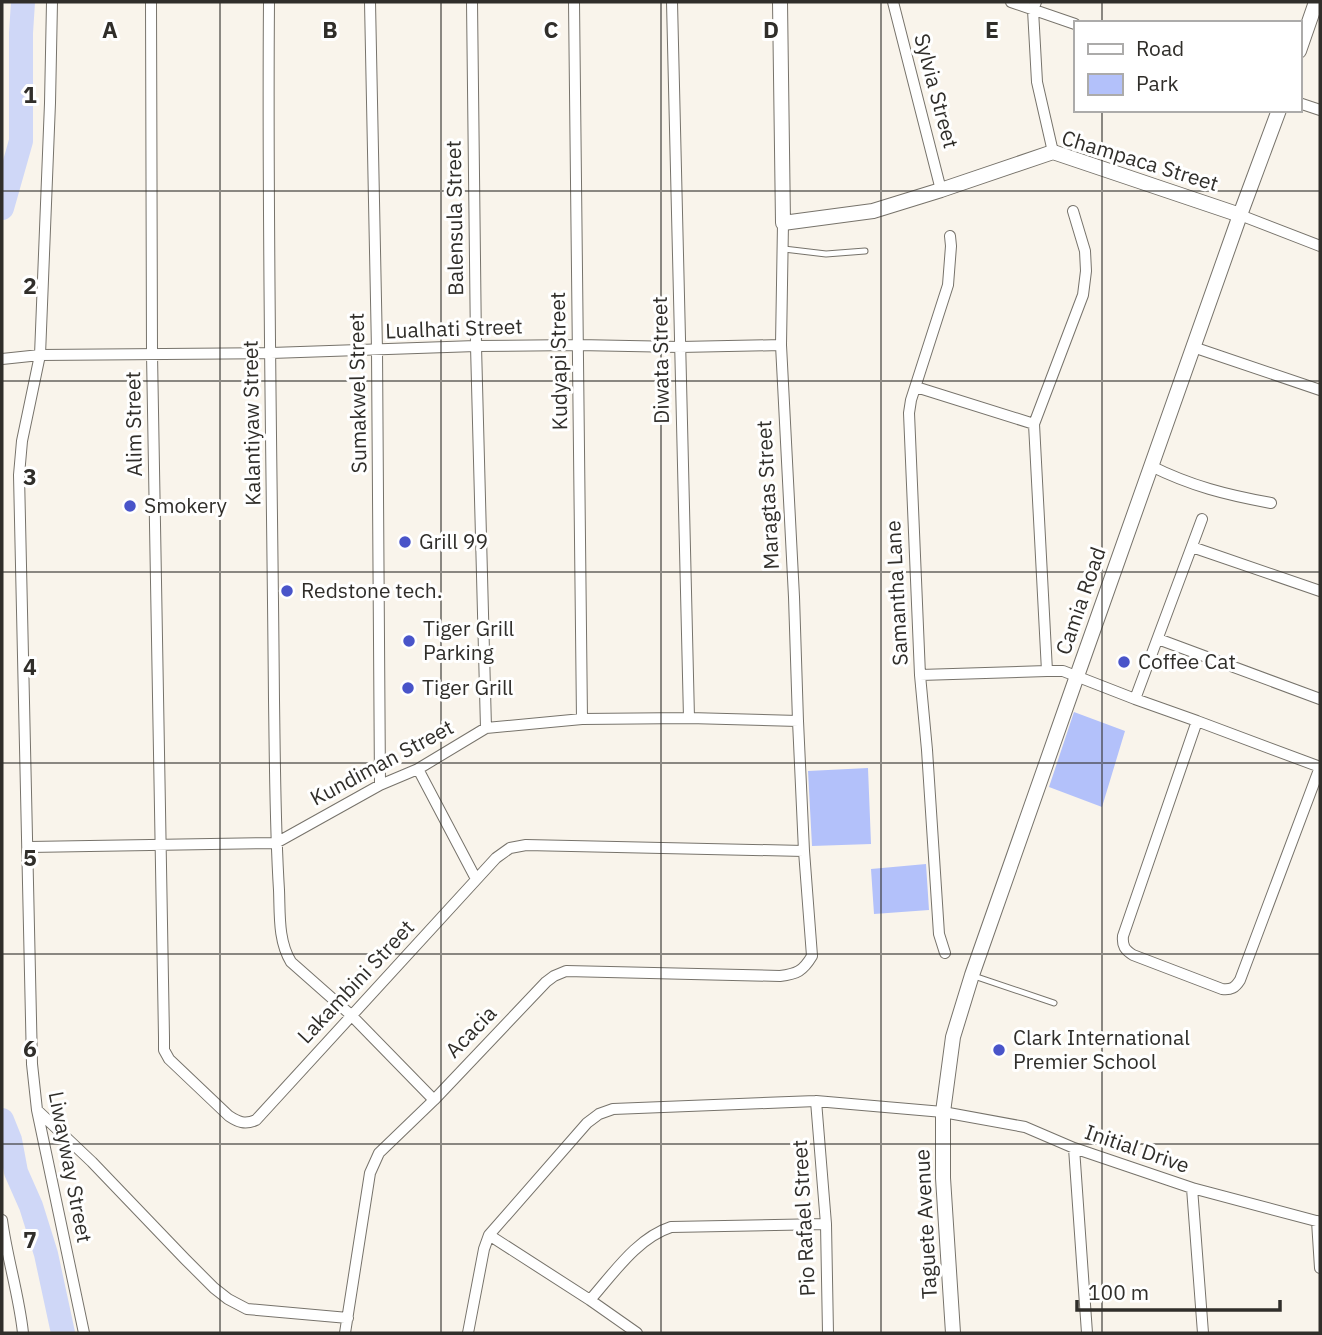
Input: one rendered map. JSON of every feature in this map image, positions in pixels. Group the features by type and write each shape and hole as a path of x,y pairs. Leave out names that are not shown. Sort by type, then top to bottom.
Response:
{"street":[{"name":"Liwayway Street","path":"52,2 40,355 22,440 19,475 33,1064 37,1110 83,1333"},
{"name":"Alim Street","path":"151,2 152,354 159,845"},
{"name":"Kalantiyaw Street","path":"269,2 267,168 276,843 281,935 284,951 291,962 351,1015 434,1100"},
{"name":"Sumakwel Street","path":"370,2 377,351 380,785"},
{"name":"Balensula Street","path":"472,2 476,346 486,728"},
{"name":"Kudyapi Street","path":"574,2 582,719"},
{"name":"Diwata Street","path":"672,2 689,718"},
{"name":"Maragtas Street","path":"780,2 784,249 781,345 794,597 797,722 813,956 804,969 790,975"},
{"name":"Sylvia Street","path":"892,2 942,190"},
{"path":"1011,2 1035,6 1074,24"},
{"path":"1301,45 1316,2"},
{"path":"1035,6 1037,82 1053,152"},
{"path":"1301,104 1320,110"},
{"name":"Camia Road","path":"943,1112 953,1037 972,975 1278,112"},
{"name":"Champaca Street","path":"783,223 873,211 1053,152 1240,215 1320,246"},
{"path":"1047,671 1034,424 1083,295 1085,251 1073,211"},
{"name":"Samantha Lane","path":"944,953 939,934 920,675 909,413 948,285 950,236"},
{"name":"Lualhati Street","path":"2,359 40,355 377,351 476,346 781,345"},
{"path":"1193,348 1320,390"},
{"path":"916,387 1034,424"},
{"path":"1151,466 1181,481 1208,490 1271,503"},
{"path":"1135,699 1202,519"},
{"path":"1192,547 1320,591"},
{"path":"1158,639 1320,699"},
{"path":"920,675 1063,671 1135,699 1197,721 1320,767 1240,980 1236,987 1229,990 1133,955 1122,942 1197,721"},
{"name":"Kundiman Street","path":"29,847 276,843 380,785 418,769 486,728 582,719 689,718 797,722"},
{"path":"418,769 476,879"},
{"name":"Lakambini Street","path":"159,845 164,1050 169,1059 229,1116 238,1122 249,1123 256,1120 476,879 510,848 526,845 804,851"},
{"name":"Acacia","path":"345,1333 370,1173 379,1153 554,975 566,971 790,975"},
{"name":"Initial Drive","path":"489,1235 587,1123 599,1114 613,1109 816,1101 943,1112 1025,1127 1074,1148 1192,1188 1319,1221"},
{"name":"Pio Rafael Street","path":"816,1101 826,1224 828,1333"},
{"path":"37,1110 92,1161 185,1259 228,1299 247,1309 348,1318"},
{"name":"Taguete Avenue","path":"943,1112 943,1178 953,1333"},
{"path":"1074,1148 1087,1333"},
{"path":"1192,1188 1203,1333"},
{"path":"2,1220 6,1273 20,1308 23,1333"},
{"path":"1319,1221 1320,1268"},
{"path":"590,1300 644,1241 658,1231 671,1227 826,1224"},
{"path":"468,1333 489,1235 637,1333"}],"lane":[{"path":"784,249 826,254 864,251"},
{"path":"972,975 1054,1003"}],"green space":[{"path":"1074,712 1125,731 1102,807 1049,787"},
{"path":"868,768 871,844 812,846 808,771"},
{"path":"926,864 929,910 874,914 871,869"}],"waterway":[{"path":"2,208 21,141 23,2"},
{"path":"2,1120 10,1140 16,1172 31,1206 46,1254 63,1333"}],"place":[{"name":"Smokery","path":"130,506"},
{"name":"Grill 99","path":"405,542"},
{"name":"Redstone tech.","path":"287,591"},
{"name":"Tiger Grill Parking","path":"409,641"},
{"name":"Coffee Cat","path":"1124,662"},
{"name":"Tiger Grill","path":"408,688"},
{"name":"Clark International Premier School","path":"999,1050"}]}
